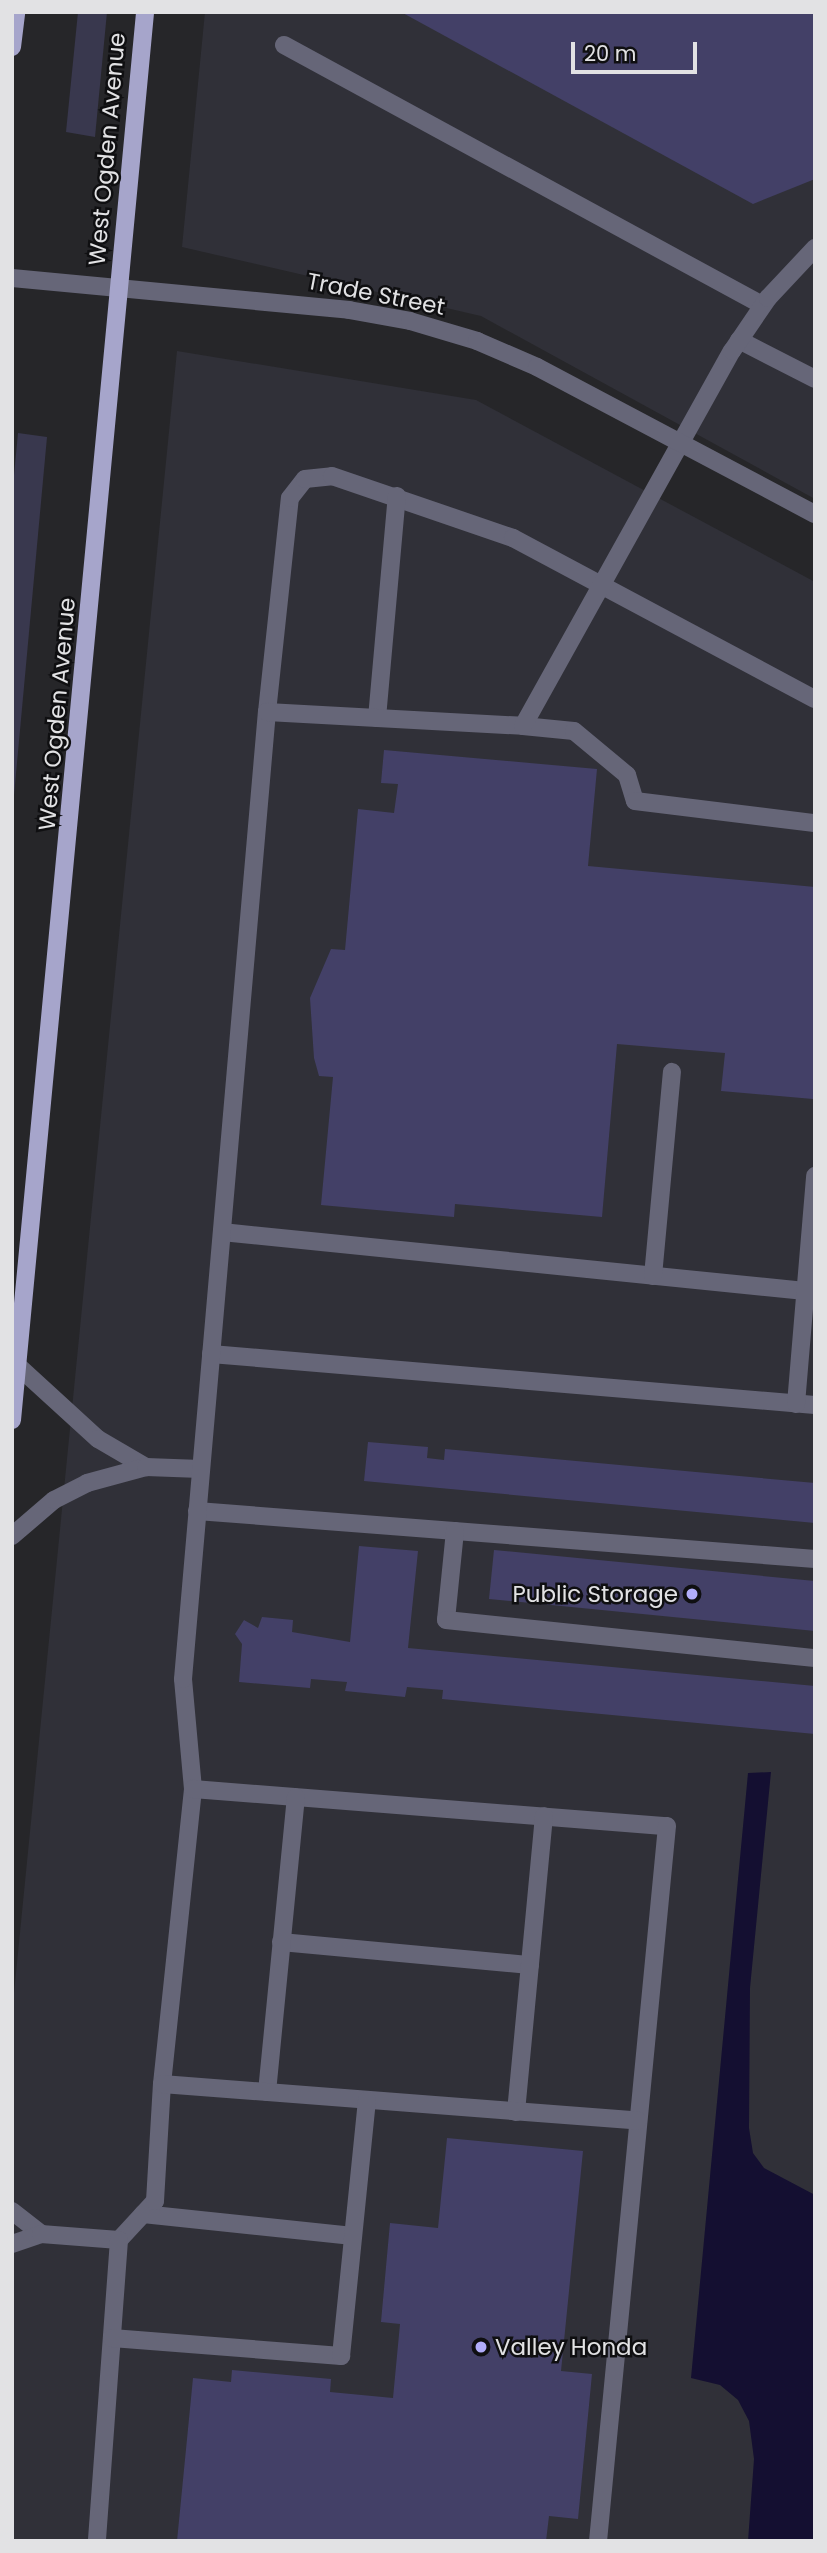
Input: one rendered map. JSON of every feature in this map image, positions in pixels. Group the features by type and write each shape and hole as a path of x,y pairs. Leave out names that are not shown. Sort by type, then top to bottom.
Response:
{"main road":[{"path":"12,47 16,12"},
{"name":"West Ogden Avenue","path":"12,1420 145,12"}],"street":[{"path":"284,45 762,305"},
{"path":"523,726 684,444 739,340 762,305 815,248"},
{"name":"Trade Street","path":"12,278 119,285 349,310 410,321 477,341 537,367 815,514"},
{"path":"739,340 815,379"},
{"path":"97,2541 119,2240 155,2201 162,2084 193,1789 183,1678 267,712 290,498 305,479 332,476 397,496 513,538 601,588 815,699"},
{"path":"377,718 397,496"},
{"path":"267,712 574,731 626,775 635,801 815,823"},
{"path":"653,1276 672,1072"},
{"path":"796,1404 815,1176"},
{"path":"222,1232 805,1291"},
{"path":"211,1354 815,1405"},
{"path":"18,1366 98,1439 146,1466"},
{"path":"12,1536 54,1500 87,1483 146,1466 201,1469"},
{"path":"197,1511 815,1559"},
{"path":"455,1531 446,1620 815,1658"},
{"path":"193,1789 667,1826 598,2541"},
{"path":"267,2092 296,1797"},
{"path":"516,2112 544,1816"},
{"path":"281,1942 530,1965"},
{"path":"162,2084 638,2121"},
{"path":"112,2338 341,2356 368,2100"},
{"path":"12,2211 41,2234"},
{"path":"143,2214 353,2236"},
{"path":"12,2244 41,2234 119,2240"}],"shaded area":[{"path":"78,12 107,12 95,137 66,132"},
{"path":"205,12 815,12 815,499 481,316 182,247"},
{"path":"177,351 476,400 815,582 815,2541 12,2541 12,2013"},
{"path":"18,433 47,437 12,817 12,496"},
{"path":"771,1772 750,1988 749,2128 753,2153 764,2168 815,2195 815,2541 748,2541 754,2459 749,2421 738,2400 720,2385 691,2378 748,1773"}],"building":[{"path":"401,12 815,12 815,179 753,204"},
{"path":"384,750 597,769 588,866 815,887 813,1099 721,1091 725,1053 617,1044 602,1217 455,1204 454,1217 321,1205 333,1077 319,1076 314,1058 310,998 331,949 345,950 358,809 394,813 398,784 381,783"},
{"path":"368,1442 428,1447 427,1458 444,1460 445,1449 815,1483 815,1523 364,1481"},
{"path":"359,1546 418,1551 408,1648 815,1686 815,1734 442,1699 443,1690 407,1687 405,1697 345,1691 347,1682 311,1679 310,1688 239,1682 242,1644 235,1634 244,1620 258,1628 262,1617 293,1620 292,1632 350,1642"},
{"path":"494,1550 815,1581 815,1631 489,1599"},
{"name":"Valley Honda","path":"447,2138 583,2151 561,2371 592,2374 578,2519 549,2516 546,2541 177,2541 193,2378 231,2382 232,2370 331,2379 330,2392 393,2398 400,2324 381,2322 390,2223 438,2228"}],"place":[{"name":"Public Storage","path":"692,1594"},
{"name":"Valley Honda","path":"481,2347"}]}
